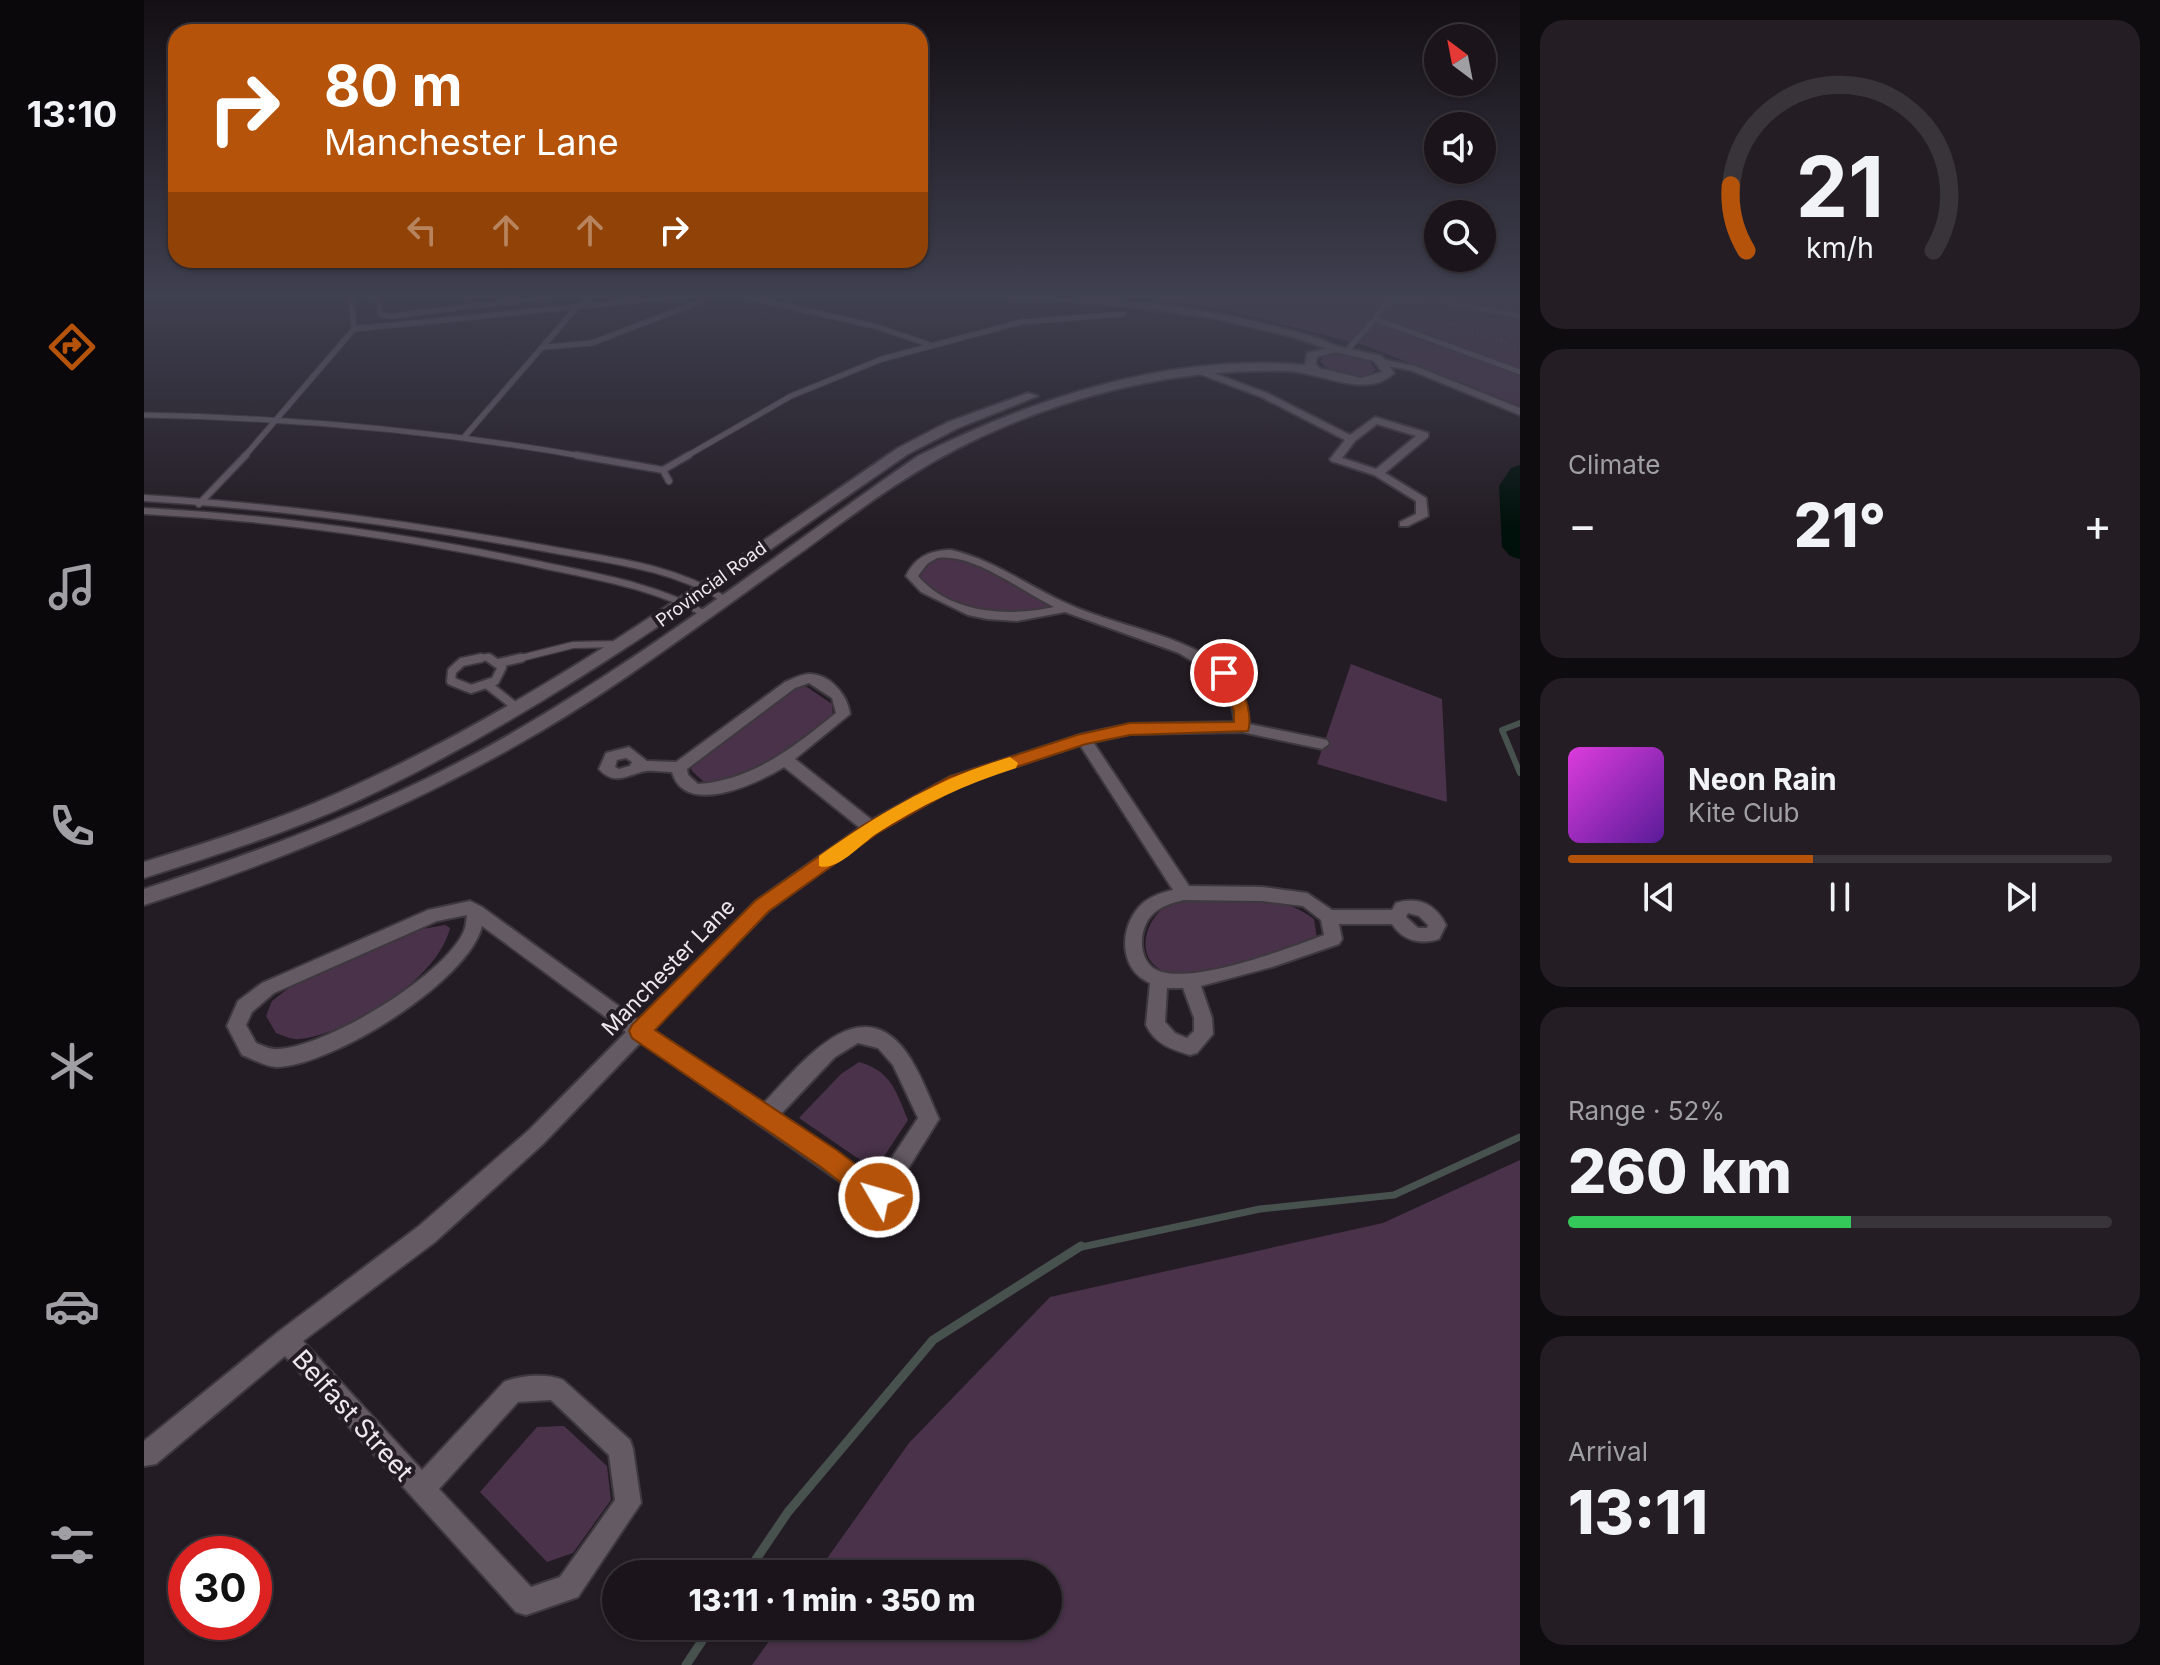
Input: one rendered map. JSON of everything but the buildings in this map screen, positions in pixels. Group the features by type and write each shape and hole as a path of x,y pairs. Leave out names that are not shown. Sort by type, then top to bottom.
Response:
{"street":[{"name":"Provincial Road","path":"144,870 282,823 371,786 517,708 685,601 903,451 988,411 1069,385 1123,374"},
{"name":"Provincial Road","path":"144,897 243,863 387,805 516,739 705,614 923,459 1006,419 1121,384 1184,374"},
{"path":"1207,374 1264,395 1351,439"},
{"path":"1332,374 1345,380 1369,381 1386,374"},
{"path":"1426,374 1520,412"},
{"path":"988,411 1006,419"},
{"path":"1378,473 1424,435 1375,420 1351,439 1335,459 1378,473 1422,500 1422,516 1404,524"},
{"path":"1065,608 1013,619 983,617 930,592 918,585 912,576 915,568 929,556 955,554 1065,608 1149,637 1224,673 1242,711 1242,727"},
{"path":"639,766 679,767 790,685 810,678 832,689 842,700 843,714 787,761 717,790 695,790 681,777 679,767"},
{"name":"Manchester Lane","path":"145,1454 286,1340 427,1234 536,1137 762,906 871,828 955,781 1083,739 1130,729 1242,727 1322,744"},
{"path":"1083,739 1184,893"},
{"path":"787,761 871,828"},
{"path":"1329,917 1333,939 1190,981 1159,980 1137,964 1130,944 1137,924 1154,903 1184,893 1262,894 1307,900 1329,917 1397,917"},
{"path":"476,912 471,936 444,969 377,1020 327,1046 276,1058 249,1049 236,1026 245,1007 268,988 434,915 470,908 476,912 639,1031 764,1117 830,1159 879,1197 929,1119 900,1059 884,1041 856,1034 828,1051 764,1117"},
{"path":"1159,980 1155,1025 1168,1039 1190,1047 1204,1034 1203,1018 1190,981"},
{"name":"Belfast Street","path":"286,1340 421,1490 526,1602 569,1588 628,1503 621,1449 555,1388 512,1390 421,1490"}],"lane":[{"path":"191,513 281,418 317,374"},
{"path":"465,436 521,374"},
{"path":"144,415 281,418 465,436 663,470 791,396 850,374"},
{"path":"663,470 669,481"},
{"path":"144,498 201,501 460,533 635,566 705,585 724,599"},
{"path":"144,511 191,513 445,542 685,601 705,614"},
{"path":"499,663 499,677 488,685 462,688 451,681 452,671 471,658 487,657 499,663 573,643 597,640 619,644"},
{"path":"488,685 517,708"}],"shaded area":[{"path":"1337,374 1370,374 1355,377"},
{"path":"1437,374 1520,374 1520,406"},
{"path":"942,554 984,566 1065,608 983,617 918,585 915,568"},
{"path":"1351,664 1442,699 1447,802 1317,764"},
{"path":"804,685 832,704 833,717 804,740 757,770 740,776 704,782 692,771 690,763 786,691"},
{"path":"1189,898 1254,899 1286,904 1314,919 1317,938 1220,968 1169,973 1151,962 1147,954 1146,936 1154,918 1164,908"},
{"path":"445,925 450,928 429,966 411,984 367,1015 321,1035 297,1039 276,1033 266,1016 272,1001 290,987 417,930"},
{"path":"859,1062 878,1071 891,1084 908,1120 875,1170 799,1118 841,1074"},
{"path":"1520,1160 1520,1665 752,1665 770,1640 1062,1640 1062,1560 826,1560 909,1443 1050,1297 1383,1223"},
{"path":"564,1426 607,1466 611,1500 573,1553 547,1562 480,1492 537,1427"}],"waterway":[{"path":"1520,473 1512,486 1516,547 1520,550"},
{"path":"1520,723 1502,730 1520,773"},
{"path":"1078,1248 1260,1209 1394,1195 1520,1137"},
{"path":"755,1560 788,1512 933,1340 1078,1248"},
{"path":"686,1665 703,1640"}],"slow traffic":[{"path":"825,861 871,828 955,781 1010,763"}],"route":[{"path":"879,1197 830,1159 639,1031 762,906 871,828 955,781 1083,739 1130,729 1242,727 1242,711 1224,673"}]}
